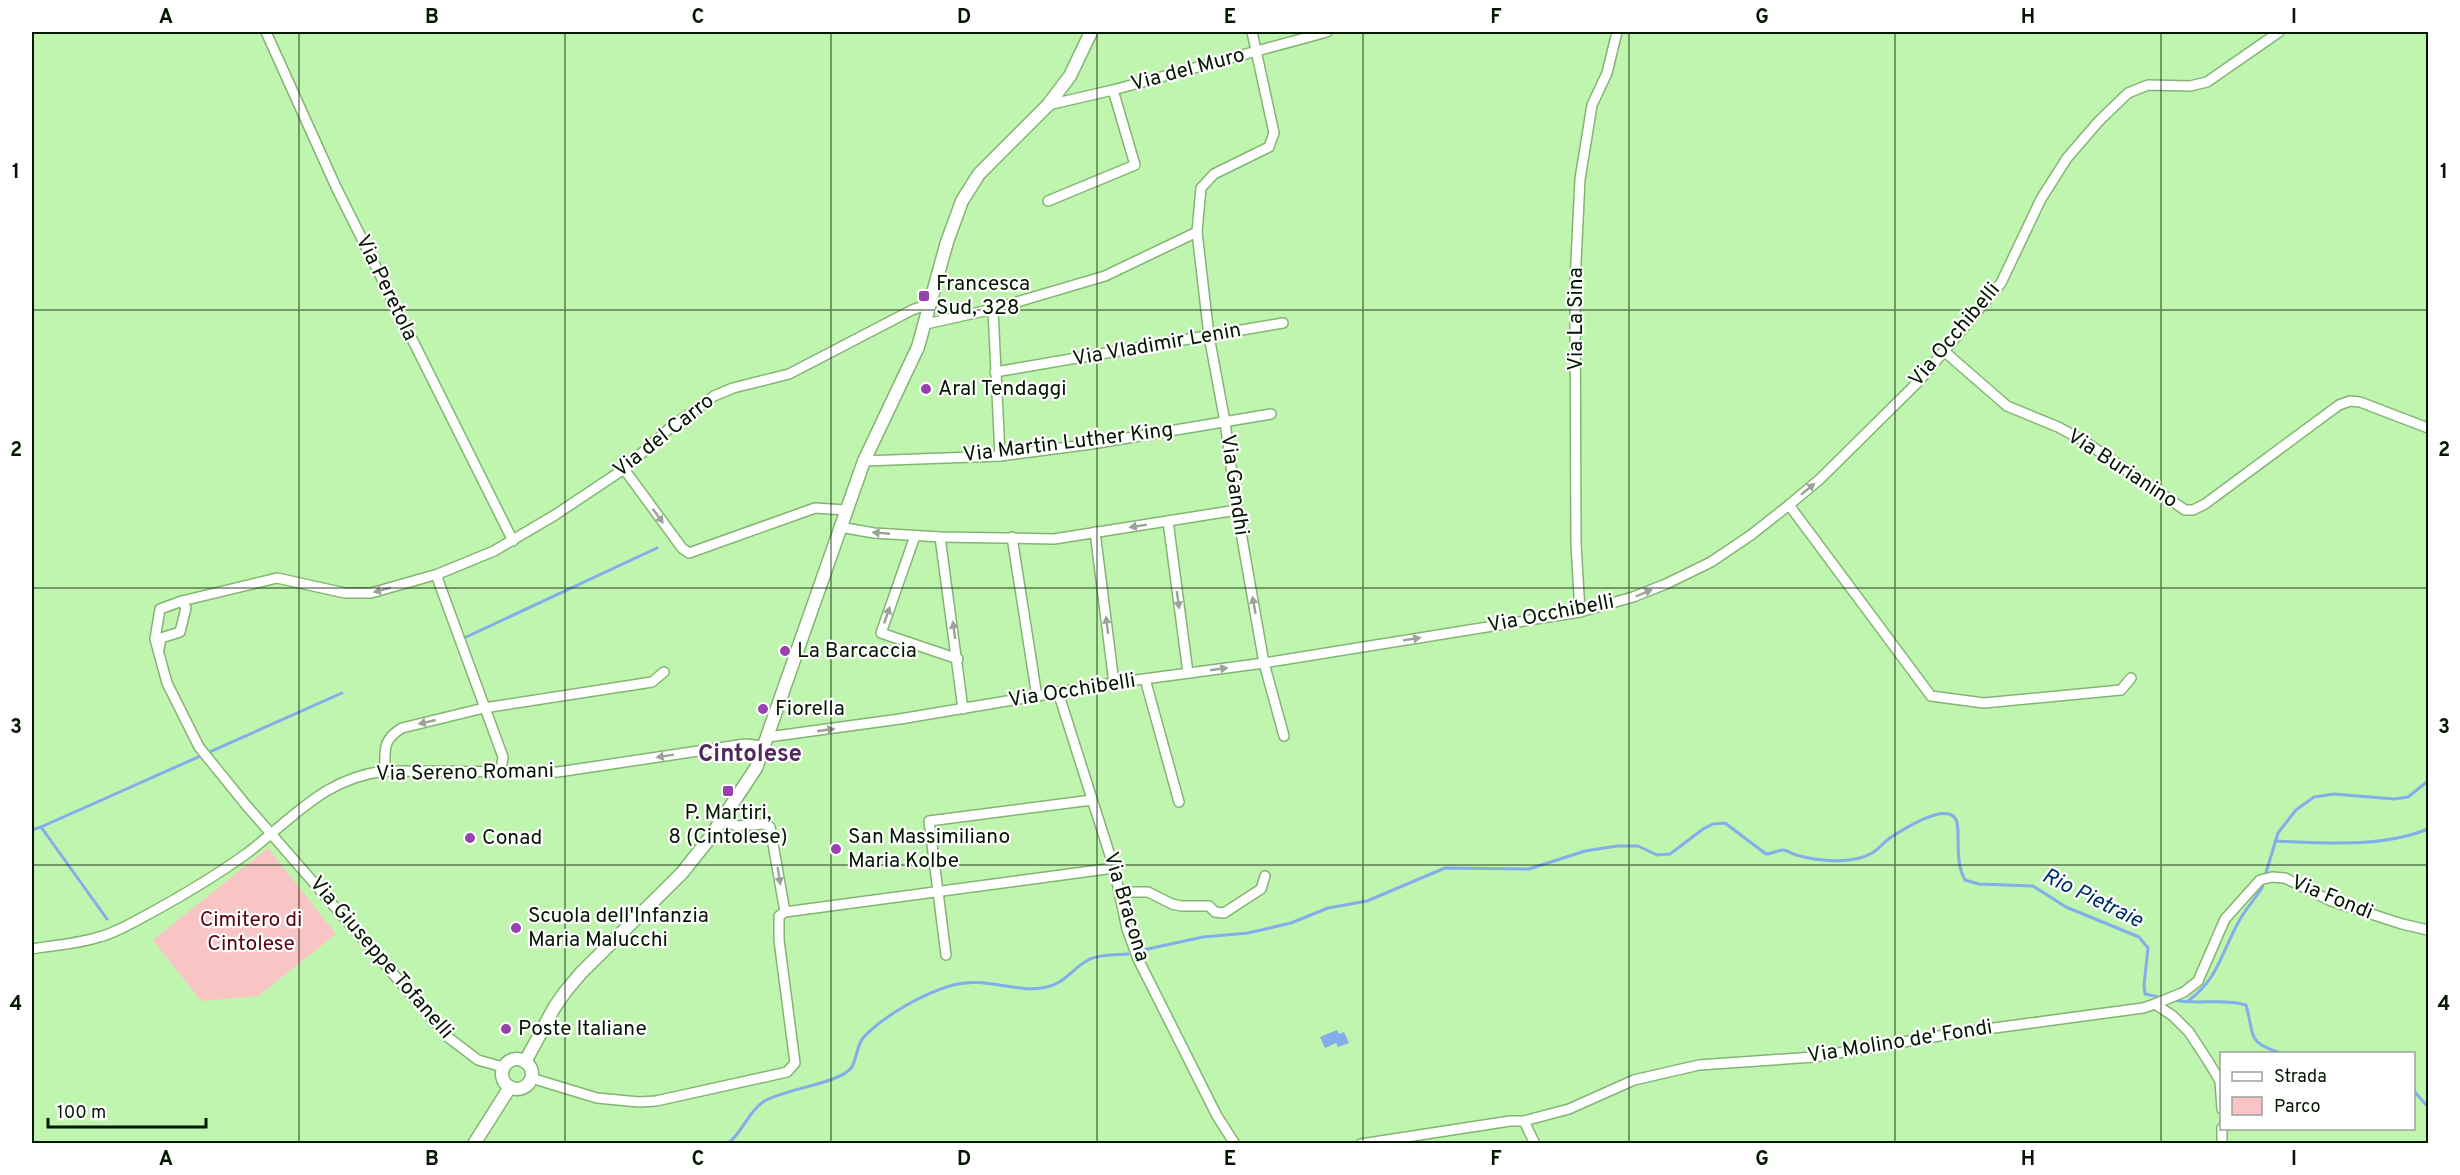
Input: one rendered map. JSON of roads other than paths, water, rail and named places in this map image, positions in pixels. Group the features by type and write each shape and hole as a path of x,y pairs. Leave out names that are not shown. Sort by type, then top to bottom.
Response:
{"street":[{"name":"Via Peretola","path":"266,32 336,187 513,541"},
{"path":"525,1062 565,992 581,973 682,873 722,820 756,768 845,510 864,461 903,381 926,324 947,242 963,201 979,174 1048,105 1070,76 1091,32"},
{"name":"Via Gandhi","path":"1252,32 1274,133 1269,147 1214,174 1201,188 1197,232 1209,336 1225,422 1237,510 1264,663 1284,735"},
{"name":"Via del Muro","path":"1048,105 1113,90 1327,32"},
{"name":"Via La Sina","path":"1580,612 1576,544 1575,283 1580,179 1592,105 1607,73 1617,32"},
{"name":"Via Occhibelli","path":"766,742 779,737 1114,683 1264,663 1580,612 1633,597 1711,562 1751,535 1789,505 1849,451 1945,352 2001,283 2041,199 2067,158 2128,93 2148,85 2190,86 2207,82 2279,32"},
{"path":"1048,201 1135,165 1113,90"},
{"path":"926,324 993,309 1105,276 1197,232"},
{"name":"Via del Carro","path":"182,601 278,578 345,594 371,593 438,574 513,541 624,469 671,427 714,396 733,388 789,374 912,310 932,303"},
{"path":"993,309 1000,456"},
{"name":"Via Vladimir Lenin","path":"995,372 1283,323"},
{"name":"Via Burianino","path":"1945,352 2007,406 2084,441 2185,510 2193,510 2205,504 2339,405 2350,401 2360,402 2428,428"},
{"name":"Via Martin Luther King","path":"864,461 1000,456 1092,444 1271,414"},
{"path":"624,469 682,548 689,553 698,552 814,508 845,510"},
{"path":"1789,505 1931,696 1984,703 2121,690 2131,678"},
{"path":"840,527 915,536 1054,538 1237,510"},
{"path":"1168,521 1188,673"},
{"path":"1095,532 1114,683"},
{"path":"915,536 881,633 958,659"},
{"path":"940,537 963,709"},
{"path":"1012,537 1037,697"},
{"path":"438,574 438,580 503,757 504,765 501,770"},
{"path":"159,652 161,638 180,632 186,608 182,601"},
{"name":"Via Giuseppe Tofanelli","path":"182,601 160,609 155,639 170,692 199,747 449,1038 478,1060 503,1067"},
{"path":"385,771 386,742 402,728 484,708 652,682 664,672"},
{"path":"1145,679 1179,802"},
{"name":"Via Bracona","path":"1058,692 1114,868 1127,929 1138,959 1213,1108 1235,1143"},
{"name":"Via Sereno Romani","path":"32,949 98,938 115,931 205,882 248,853 316,796 361,775 385,771 558,772 766,742"},
{"path":"946,955 929,821 1092,800"},
{"path":"722,820 737,826 765,824 770,827 785,912"},
{"path":"531,1078 597,1098 639,1102 656,1101 788,1072 795,1063 779,940 779,916 785,912 1114,868"},
{"path":"1119,892 1148,892 1172,904 1209,906 1215,912 1224,913 1261,889 1265,876"},
{"name":"Via Fondi","path":"2155,1004 2184,992 2198,981 2225,919 2260,880 2272,877 2285,878 2331,901 2428,930"},
{"path":"2155,1004 2173,1016 2189,1032 2220,1081"},
{"name":"Via Molino de' Fondi","path":"1524,1121 1569,1109 1634,1080 1699,1065 1814,1057 1957,1033 2143,1008 2155,1004"},
{"path":"510,1060 525,1062 531,1069 531,1078 523,1088 510,1087 502,1076 503,1067 510,1060"},
{"path":"474,1143 510,1087"},
{"path":"1361,1143 1510,1121 1524,1121 1535,1143"}],"water":[{"path":"1337,1030 1339,1034 1344,1032 1349,1043 1338,1047 1336,1043 1325,1048 1320,1037"}],"waterway":[{"path":"464,638 657,548"},
{"path":"41,827 342,693"},
{"path":"2265,876 2278,833 2296,810 2314,797 2334,794 2394,799 2408,797 2428,781"},
{"name":"Rio Pietraie","path":"1143,950 1203,937 1248,933 1291,923 1328,908 1367,901 1445,868 1529,869 1585,851 1617,846 1638,846 1657,855 1670,854 1703,829 1713,824 1725,823 1766,854 1783,850 1814,859 1835,861 1855,859 1872,853 1890,838 1923,819 1950,814 1957,822 1959,863 1965,880 1979,884 2033,886 2066,907 2139,937 2148,948 2145,994 2163,998"},
{"path":"32,830 41,827 107,919"},
{"path":"2275,841 2372,842 2428,829"},
{"path":"2188,1001 2213,975 2238,923 2262,888 2263,882"},
{"path":"727,1144 763,1102 783,1093 845,1074 853,1065 863,1038 871,1030 905,1006 930,994 953,985 977,982 1035,989 1047,987 1064,979 1092,958 1128,954"},
{"name":"Rio Pietraie","path":"2173,1000 2246,1005 2257,1042 2277,1052"},
{"name":"Rio Pietraie","path":"2415,1092 2428,1107"}],"place":[{"name":"Francesca Sud, 328","path":"924,296"},
{"name":"Aral Tendaggi","path":"926,389"},
{"name":"La Barcaccia","path":"785,651"},
{"name":"Fiorella","path":"763,709"},
{"name":"P. Martiri, 8 (Cintolese)","path":"728,791"},
{"name":"Conad","path":"470,838"},
{"name":"San Massimiliano Maria Kolbe","path":"836,849"},
{"name":"Scuola dell'Infanzia Maria Malucchi","path":"516,928"},
{"name":"Poste Italiane","path":"506,1029"}],"district":[{"name":"Cintolese","path":"750,755"}],"park label":[{"name":"Cimitero di Cintolese","path":"251,932"}]}
